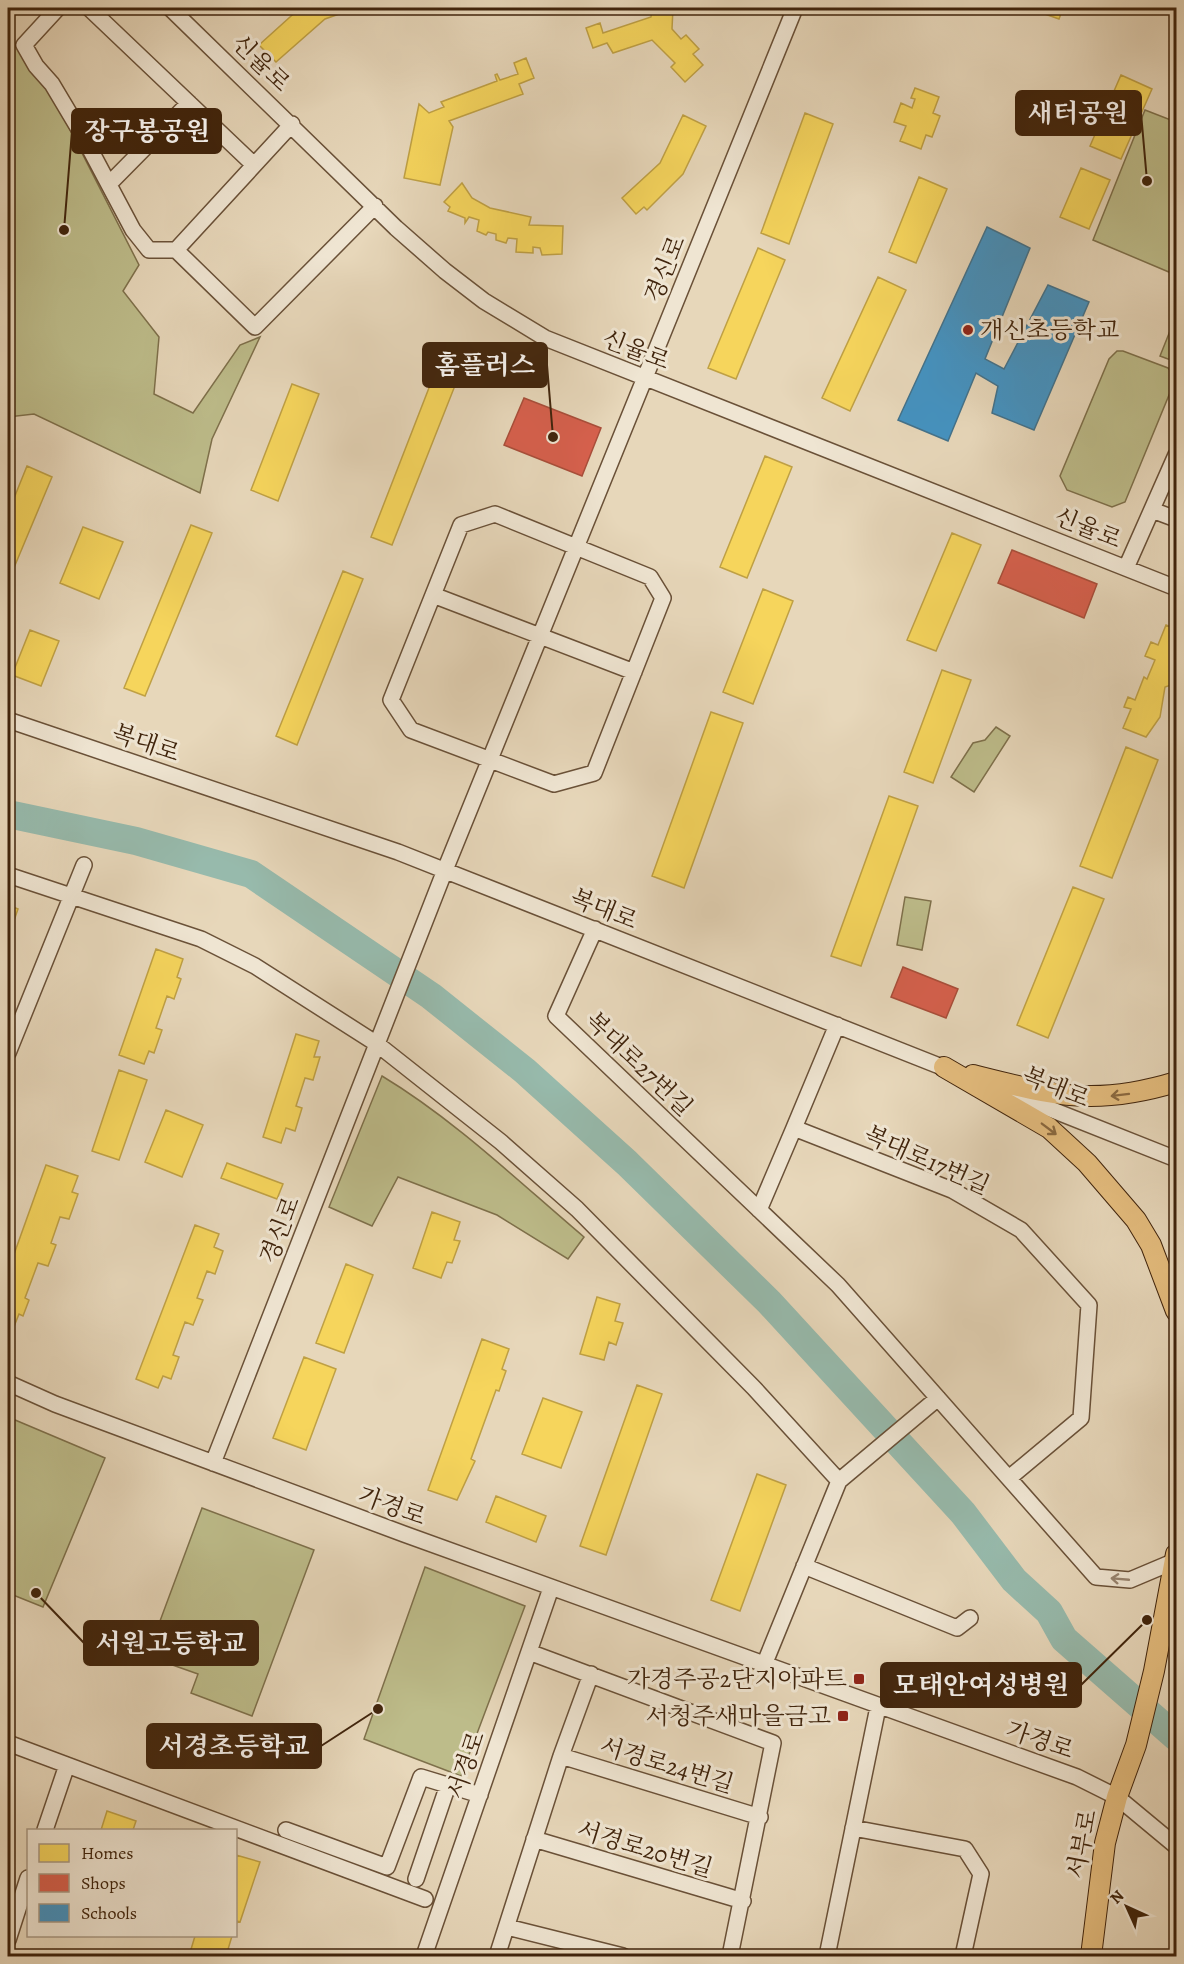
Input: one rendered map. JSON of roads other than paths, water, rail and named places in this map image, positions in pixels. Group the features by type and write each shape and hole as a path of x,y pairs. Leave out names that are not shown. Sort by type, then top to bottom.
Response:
{"main road":[{"path":"944,1067 1063,1096 1094,1098 1126,1094 1176,1082"},
{"path":"944,1067 1049,1128 1087,1162 1136,1220 1152,1245 1176,1311"},
{"path":"1162,1641 1176,1558"},
{"path":"1162,1641 1176,1603"},
{"name":"서부로","path":"1091,1956 1105,1843 1117,1797 1136,1745 1162,1641"}],"street":[{"path":"58,8 24,45 36,66 52,84 110,183 133,230 149,250 176,250 255,327 375,206"},
{"path":"89,8 254,165"},
{"name":"신율로","path":"170,8 445,271 484,301 545,338 1176,588"},
{"name":"경신로","path":"213,1463 445,870 795,8"},
{"path":"110,183 189,103"},
{"path":"176,250 292,124"},
{"path":"1126,568 1176,455"},
{"path":"1152,510 1176,519"},
{"path":"495,514 650,577 663,597 594,773 554,783 411,730 391,700 433,595 461,525 495,514"},
{"path":"433,595 634,672"},
{"name":"복대로","path":"8,720 398,852 1176,1159"},
{"path":"8,1053 84,865"},
{"path":"8,875 201,939 255,966 377,1044 501,1142 577,1209 754,1388 839,1481"},
{"name":"복대로27번길","path":"595,930 556,1016 759,1210"},
{"path":"837,1025 759,1210 838,1285 1096,1577 1130,1580 1176,1558"},
{"name":"복대로17번길","path":"794,1128 952,1190 1021,1230 1089,1305 1081,1418 1009,1478"},
{"name":"가경로","path":"8,1383 55,1404 551,1588 1077,1777 1117,1797 1176,1846"},
{"path":"764,1665 839,1481 938,1398"},
{"path":"804,1566 957,1628 970,1618"},
{"name":"서경로","path":"424,1956 551,1588"},
{"path":"529,1652 773,1743 760,1817 730,1956"},
{"path":"497,1956 561,1756 591,1674"},
{"path":"827,1956 878,1707"},
{"path":"8,1743 425,1899"},
{"name":"서경로24번길","path":"561,1756 760,1817"},
{"path":"45,1829 67,1765"},
{"path":"286,1830 387,1867 421,1777 480,1796"},
{"path":"416,1879 448,1785"},
{"path":"853,1828 964,1850 981,1874 963,1956"},
{"name":"서경로20번길","path":"534,1839 743,1901"},
{"path":"8,1940 27,1881"},
{"path":"507,1927 623,1956"}],"waterway":[{"path":"8,814 136,841 251,874 431,996 525,1071 627,1163 769,1302 963,1513 1014,1580 1049,1612 1064,1639 1176,1737"}],"place":[{"name":"새터공원","path":"1147,181"},
{"name":"장구봉공원","path":"64,230"},
{"name":"개신초등학교","path":"968,330"},
{"name":"홈플러스","path":"553,437"},
{"name":"서원고등학교","path":"36,1593"},
{"name":"모태안여성병원","path":"1147,1620"},
{"name":"가경주공2단지아파트","path":"859,1679"},
{"name":"서경초등학교","path":"378,1709"},
{"name":"서청주새마을금고","path":"843,1716"}]}
